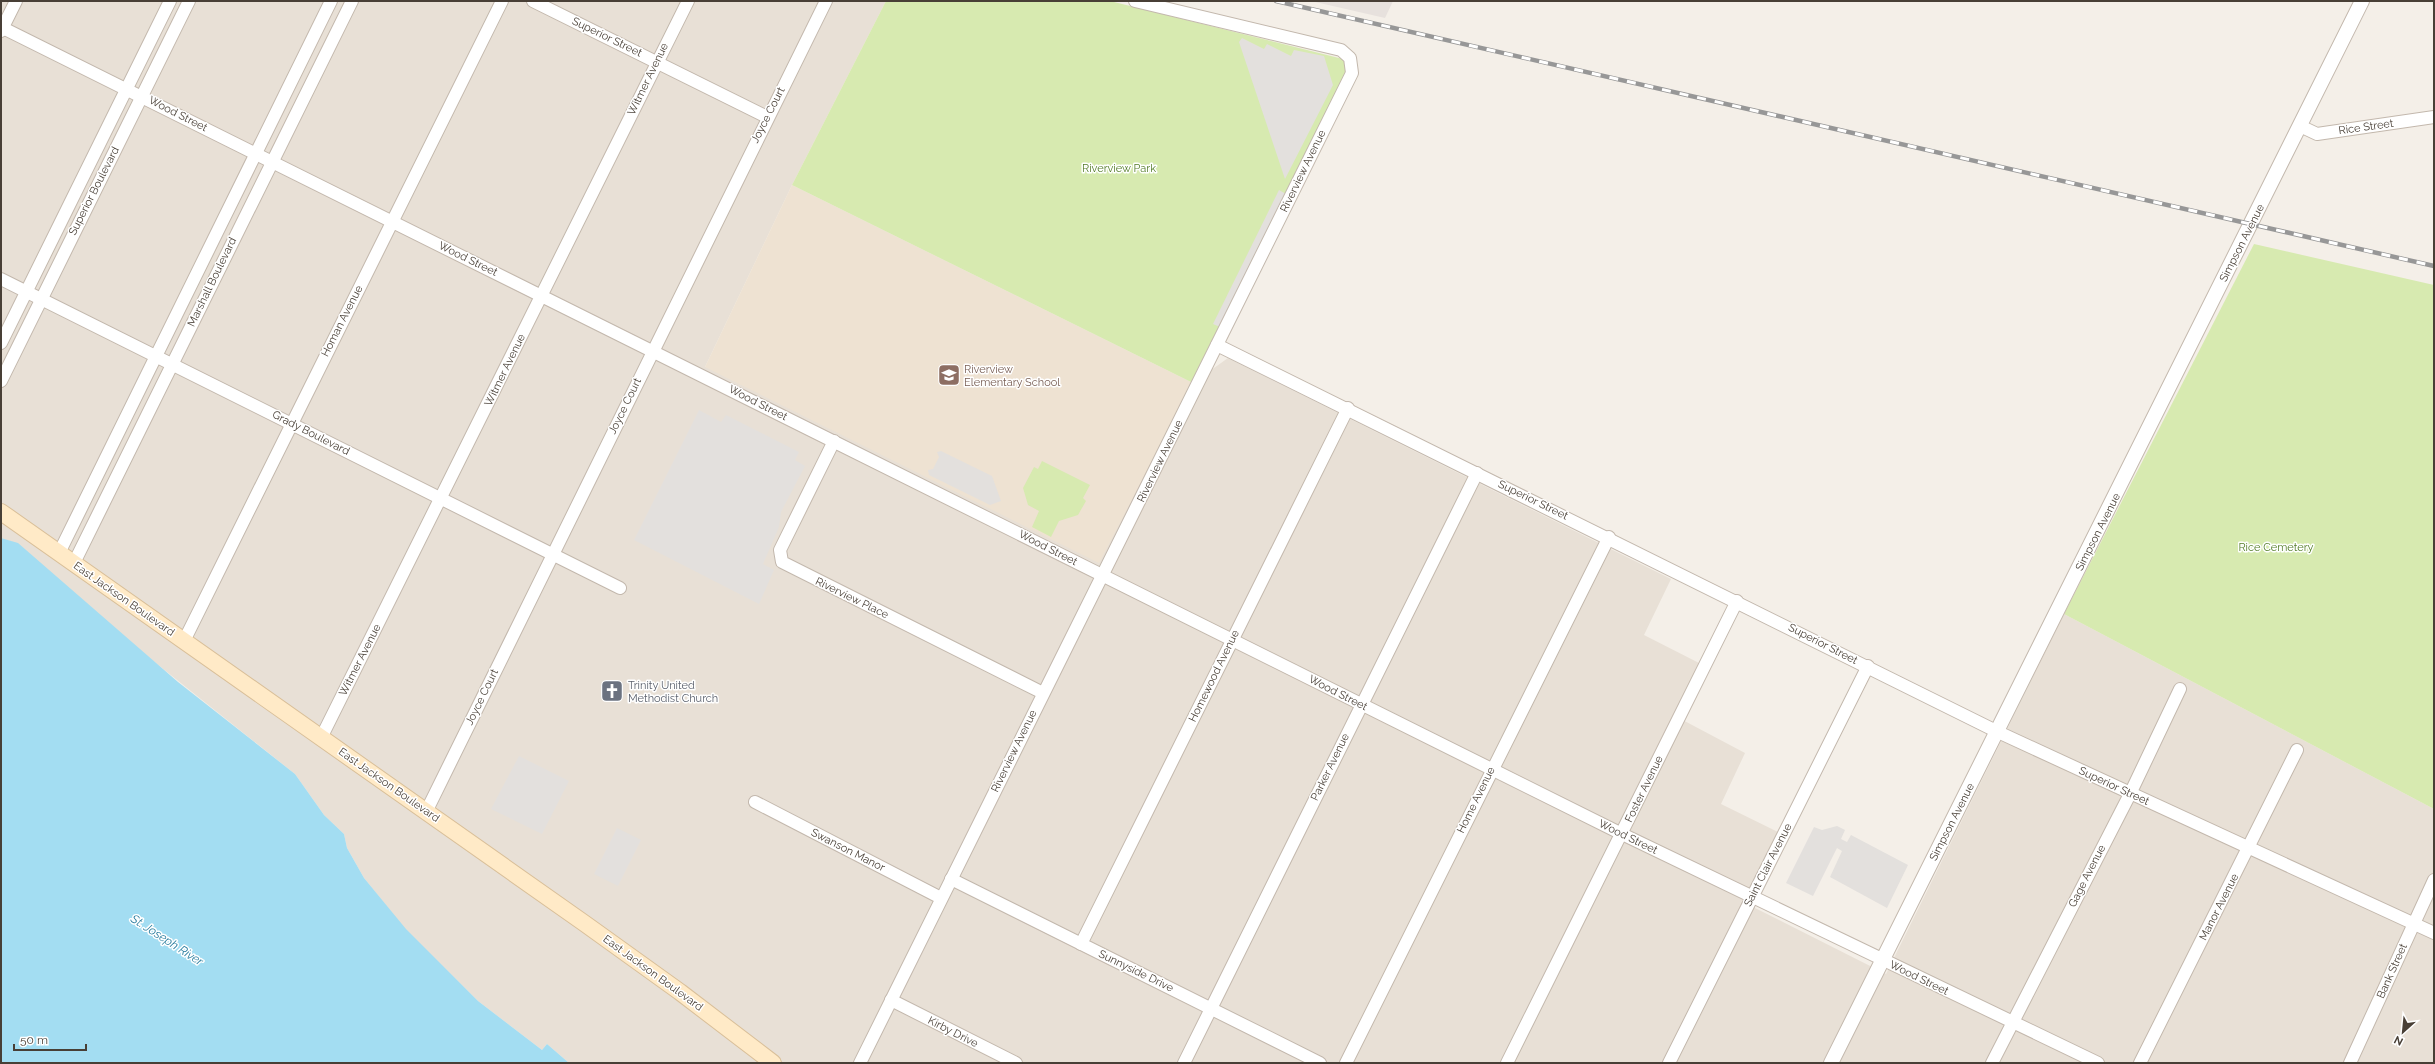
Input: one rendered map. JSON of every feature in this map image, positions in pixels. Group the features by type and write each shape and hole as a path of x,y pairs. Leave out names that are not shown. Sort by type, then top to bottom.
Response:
{"main road":[{"name":"East Jackson Boulevard","path":"1,512 680,992 773,1063"}],"street":[{"path":"2,28 16,1"},
{"name":"Superior Boulevard","path":"1,343 170,1"},
{"name":"Superior Boulevard","path":"1,381 40,298 189,1"},
{"name":"Marshall Boulevard","path":"59,553 331,1"},
{"name":"Marshall Boulevard","path":"74,563 352,1"},
{"name":"Homan Avenue","path":"184,641 502,1"},
{"name":"Superior Street","path":"533,1 767,117"},
{"name":"Witmer Avenue","path":"321,738 688,1"},
{"name":"Joyce Court","path":"426,812 767,117 826,1"},
{"name":"Riverview Avenue","path":"860,1063 1352,73 1350,58 1341,50 1135,1"},
{"name":"Simpson Avenue","path":"1831,1063 1998,732 2362,1"},
{"name":"Wood Street","path":"2,28 142,95 272,162 1491,770 1882,961 2098,1063"},
{"name":"Rice Street","path":"2300,126 2317,134 2434,117"},
{"name":"Grady Boulevard","path":"1,279 156,355 620,588"},
{"name":"Superior Street","path":"1217,345 1609,537 1998,732 2434,933"},
{"name":"Homewood Avenue","path":"1082,944 1348,408"},
{"name":"Riverview Place","path":"834,441 780,550 782,562 1043,693"},
{"name":"Parker Avenue","path":"1184,1063 1361,704 1478,473"},
{"name":"Home Avenue","path":"1346,1063 1491,770 1609,537"},
{"name":"Foster Avenue","path":"1507,1063 1737,601"},
{"name":"Saint Clair Avenue","path":"1669,1063 1868,666"},
{"name":"Gage Avenue","path":"1992,1063 2130,794 2180,689"},
{"name":"Manor Avenue","path":"2140,1063 2249,848 2296,750"},
{"name":"Swanson Manor","path":"755,802 941,898"},
{"name":"Sunnyside Drive","path":"951,879 1320,1063"},
{"name":"Bank Street","path":"2350,1063 2434,880"},
{"name":"Kirby Drive","path":"891,1000 1016,1063"}],"shaded area":[{"path":"1,1 886,1 792,185 705,367 1193,383 1228,358 1671,579 1644,635 1701,664 1677,717 1745,753 1721,804 1780,833 1745,903 1886,974 2064,614 2434,809 2434,1063 569,1063 547,1044 542,1050 478,1001 406,930 364,878 347,848 344,834 324,815 295,774 152,660 18,544 1,538"},
{"path":"1311,1 1393,1 1385,18"},
{"path":"1242,38 1264,49 1267,44 1291,56 1294,50 1324,56 1333,85 1285,179 1239,42"},
{"name":"Riverview Elementary School","path":"792,185 1193,383 1099,563 705,367"},
{"path":"1279,190 1286,194 1220,327 1213,324"},
{"path":"699,410 721,422 726,415 799,452 795,460 805,466 781,512 779,527 763,564 774,570 759,604 634,540"},
{"path":"941,451 992,476 1001,501 990,505 929,475 928,470 933,469 939,457 937,452"},
{"path":"519,756 569,781 542,834 491,809"},
{"path":"1837,826 1845,830 1841,839 1847,842 1851,835 1908,865 1887,908 1830,877 1842,851 1837,848 1813,896 1786,883 1814,827 1822,830"},
{"path":"617,828 641,840 618,886 594,874"}],"green space":[{"name":"Riverview Park","path":"886,1 1110,1 1343,59 1347,67 1345,74 1193,383 792,185"},
{"name":"Rice Cemetery","path":"2254,244 2434,285 2434,809 2064,614"},
{"path":"1042,461 1090,485 1083,498 1086,501 1078,515 1059,521 1051,537 1032,527 1039,511 1028,505 1023,488 1034,467 1038,469"}],"water":[{"name":"St. Joseph River","path":"1,538 18,543 178,682 295,774 324,815 344,834 347,848 364,878 406,929 478,1001 542,1050 547,1044 569,1063 1,1063"}],"railway":[{"path":"1276,1 2434,266"}],"place":[{"name":"Riverview Elementary School","path":"949,375"},
{"name":"Trinity United Methodist Church","path":"612,691"}]}
